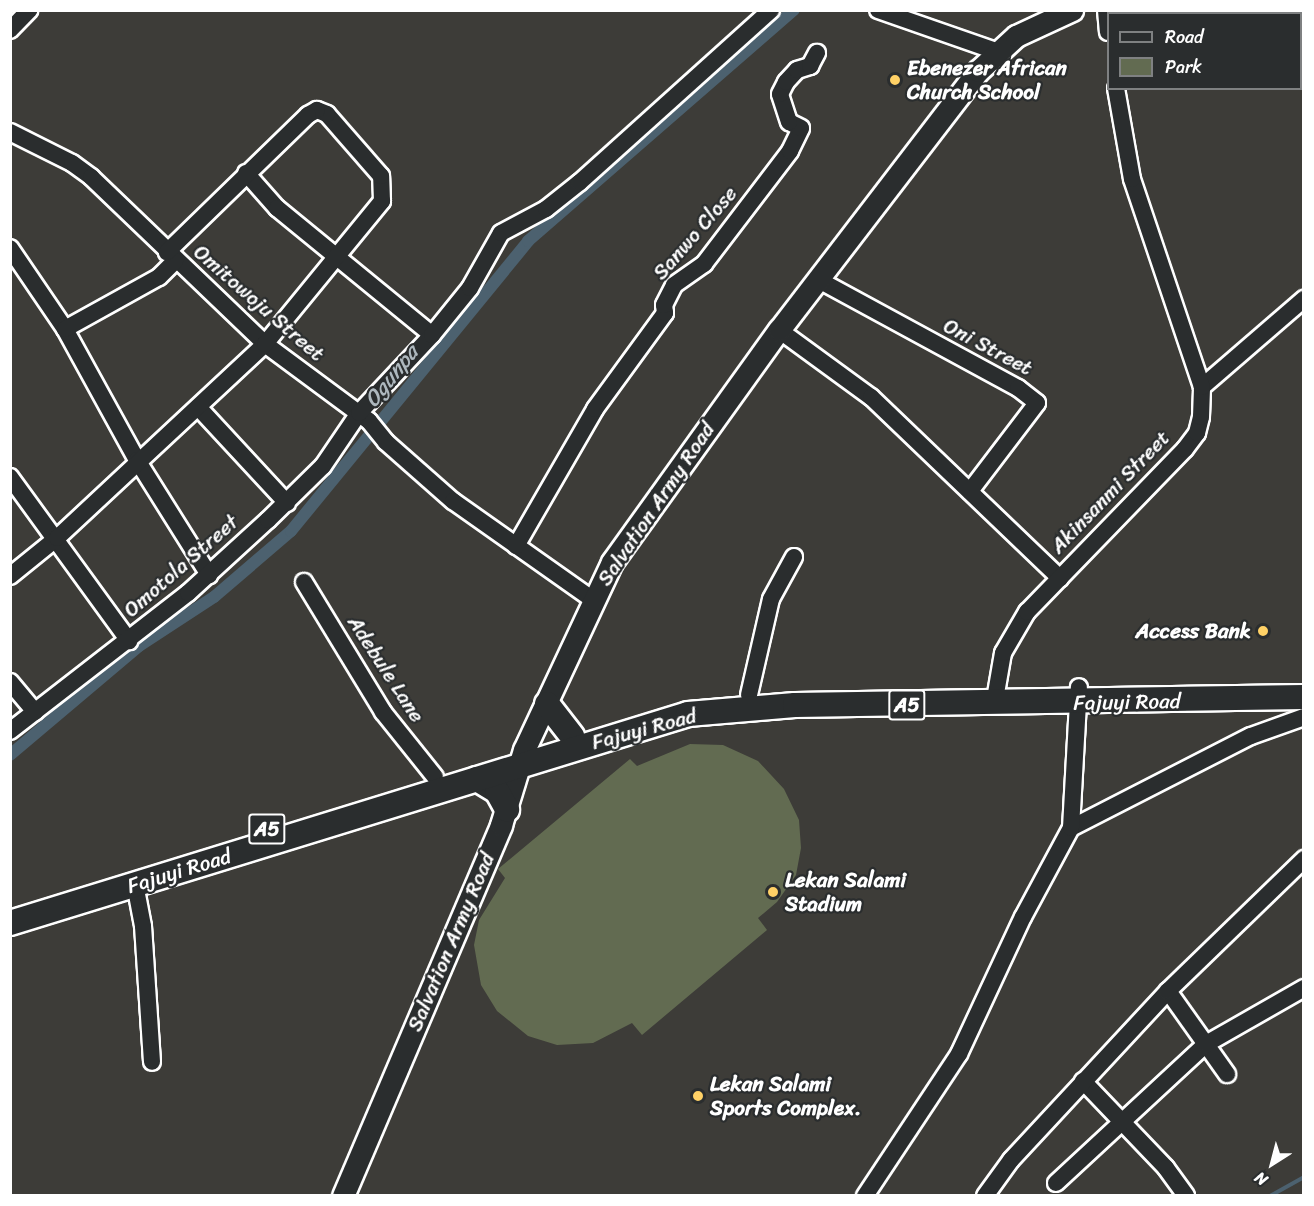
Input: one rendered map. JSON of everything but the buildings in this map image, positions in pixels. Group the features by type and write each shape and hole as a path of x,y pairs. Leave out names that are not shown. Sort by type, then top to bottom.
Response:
{"highway":[{"name":"Fajuyi Road","path":"10,909 435,777 521,758 688,714 795,705 1304,684"},
{"name":"Fajuyi Road","path":"10,923 477,779 572,736 657,709 749,694 798,690 995,697"},
{"name":"Fajuyi Road","path":"1079,695 1304,697"},
{"path":"547,704 572,736"},
{"path":"477,779 497,791 507,809"}],"main road":[{"name":"Salvation Army Road","path":"343,1196 359,1163 507,809 521,758 592,599 633,531 817,279 996,51 1016,36 1072,10"},
{"name":"Salvation Army Road","path":"353,1196 359,1163"}],"street":[{"path":"10,30 29,10"},
{"name":"Omotola Street","path":"10,731 129,641 209,575 286,503 323,466 470,288 501,233 546,209 580,182 771,10"},
{"path":"878,10 996,51"},
{"name":"Sanwo Close","path":"516,546 595,409 665,313 664,305 674,285 704,264 790,151 801,128 789,123 780,94 792,76 810,66 817,53"},
{"name":"Akinsanmi Street","path":"995,697 997,671 1014,632 1060,578 1197,433 1202,387 1132,179 1116,90"},
{"path":"10,576 57,538 137,460 265,344 382,201 384,186 381,176 327,114 317,110 308,115 246,173 171,256 159,278 65,329"},
{"name":"Omitowoju Street","path":"10,132 72,163 91,177 265,344 364,417 386,442 453,501 592,599"},
{"path":"246,173 278,208 432,335"},
{"path":"10,248 65,329 137,460 209,575"},
{"name":"Oni Street","path":"817,279 1032,396 1037,403 1034,411 970,491"},
{"path":"1202,387 1304,299"},
{"path":"779,330 871,397 1060,578"},
{"path":"198,407 286,503"},
{"path":"10,477 57,538 129,641"},
{"path":"749,694 771,599 794,557"},
{"name":"Adebule Lane","path":"304,582 383,712 435,777"},
{"path":"10,682 35,712"},
{"path":"865,1196 959,1054 1023,917 1071,828 1079,695"},
{"path":"1071,828 1251,736 1304,717"},
{"path":"985,1196 1011,1160 1168,991 1304,859"},
{"path":"135,884 143,926 152,1062"},
{"path":"1056,1183 1122,1125 1206,1044 1304,988"},
{"path":"1168,991 1227,1074"},
{"path":"1083,1081 1122,1125 1166,1168 1186,1196"}],"green space":[{"path":"690,744 723,745 758,761 784,789 799,820 801,848 796,875 777,902 758,918 767,930 642,1035 632,1023 593,1043 557,1045 528,1036 497,1011 481,985 474,945 479,920 505,878 498,869 630,759 637,766"}],"waterway":[{"name":"Ogunpa","path":"10,755 139,646 214,597 291,531 528,241 794,10"},
{"path":"1270,1196 1304,1177"}],"place":[{"name":"Ebenezer African Church School","path":"895,80"},
{"name":"Access Bank","path":"1263,631"},
{"name":"Lekan Salami Stadium","path":"773,892"},
{"name":"Lekan Salami Sports Complex.","path":"698,1096"}]}
